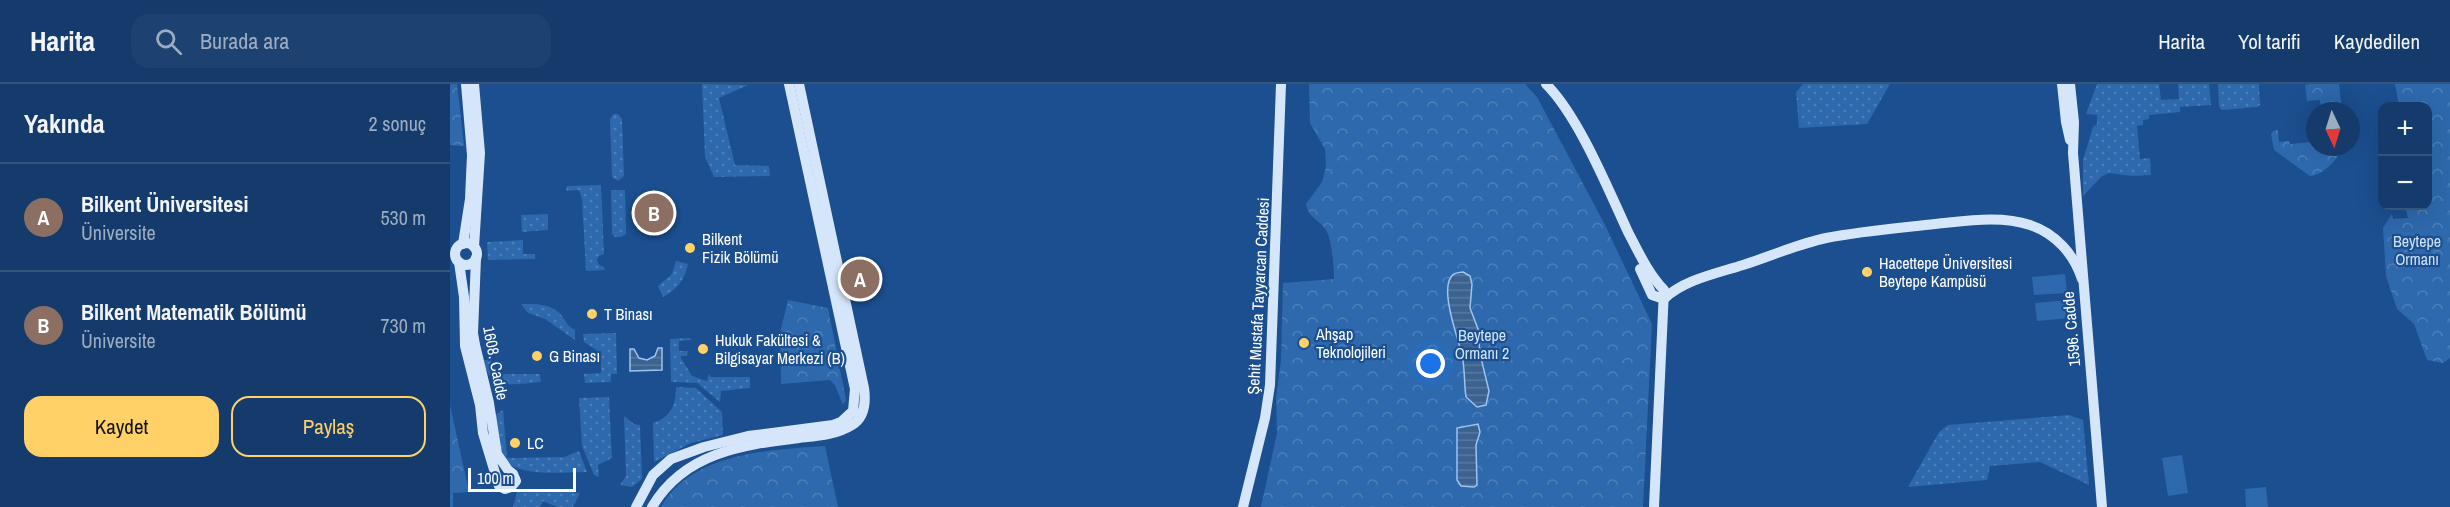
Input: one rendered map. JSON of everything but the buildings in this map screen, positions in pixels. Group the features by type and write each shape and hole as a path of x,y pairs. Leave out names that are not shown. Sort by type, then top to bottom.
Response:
{"street":[{"name":"1608. Cadde","path":"466,84 472,155 470,199 473,333 489,403 497,454 508,470"},
{"name":"1608. Cadde","path":"471,250 480,153 474,84"},
{"path":"636,507 653,475 671,459 704,447 748,436 833,425 841,422 853,411 855,389 789,84"},
{"path":"652,507 675,477 699,462 758,443 833,433 852,425 863,413 864,388 799,84"},
{"name":"Şehit Mustafa Tayyarcan Caddesi","path":"1243,507 1265,418 1270,385 1281,84"},
{"path":"1538,84 1576,140 1652,295 1664,299"},
{"path":"1546,84 1580,135 1644,263 1664,290 1654,507"},
{"name":"1596. Cadde","path":"2062,84 2066,122 2072,147 2102,507"},
{"name":"1596. Cadde","path":"2070,84 2074,122 2072,147"},
{"path":"1664,299 1683,287 1816,241 1950,222 1998,219 2031,225 2055,240 2068,251 2078,266 2082,279"},
{"path":"2055,240 2070,236 2077,230 2079,223"},
{"name":"1608. Cadde","path":"459,262 455,253 460,244 471,250"},
{"path":"459,262 464,265 472,263 471,250"},
{"path":"459,262 464,297 465,346 480,405 483,433 499,486 505,489 511,487 516,481 508,470 500,472 497,478"}],"green space":[{"path":"450,84 457,84 464,146 450,145"},
{"path":"702,84 748,85 719,98 735,165 769,166 770,176 714,177 705,157"},
{"name":"Beytepe Ormanı 2","path":"1309,84 1525,84 1537,97 1604,223 1652,324 1643,507 1261,507 1277,433 1276,399 1281,360 1283,283 1334,279 1330,240 1326,230 1311,215 1306,204 1322,182 1326,167 1325,149 1310,123"},
{"path":"1803,84 1890,84 1867,124 1799,128 1796,92"},
{"path":"2097,84 2159,84 2161,100 2179,99 2178,84 2209,84 2211,105 2180,107 2180,112 2149,115 2149,119 2143,120 2143,125 2137,126 2140,159 2150,158 2151,175 2132,176 2109,173 2102,176 2083,196 2083,160 2093,127 2097,124 2097,115 2086,114"},
{"path":"2218,84 2259,84 2260,105 2222,110 2219,107"},
{"path":"2339,84 2341,102 2307,101 2305,85"},
{"name":"Beytepe Ormanı","path":"2395,84 2450,84 2450,358 2443,363 2427,360 2414,324 2397,309 2386,276 2383,228 2392,214 2393,219 2408,218 2406,210 2432,210 2432,102 2398,102"},
{"path":"614,114 618,114 622,119 624,176 618,181 612,177 610,119"},
{"path":"2278,130 2279,142 2306,143 2306,156 2338,156 2330,166 2310,176 2274,150 2271,134"},
{"path":"601,185 604,254 597,260 605,270 586,271 582,199 579,190 566,191 567,186"},
{"path":"611,190 625,190 626,234 621,237 615,237 612,234"},
{"path":"548,214 548,230 522,232 521,215"},
{"path":"523,240 523,254 535,254 535,259 488,260 487,242"},
{"path":"676,261 688,264 687,270 680,284 663,297 658,286 672,274"},
{"path":"2065,274 2067,293 2034,295 2032,277"},
{"path":"788,300 828,308 846,400 843,405 835,385 830,380 781,384 780,333"},
{"path":"2068,300 2070,318 2037,321 2035,303"},
{"path":"521,304 543,305 558,312 575,330 575,340 545,319 528,313"},
{"path":"616,333 617,374 611,374 611,382 585,383 584,374 601,373 601,353 584,342 583,334"},
{"path":"691,338 691,340 679,341 679,351 688,351 687,356 681,356 681,358 692,376 707,381 709,374 711,377 750,377 750,388 721,391 720,402 697,383 671,382 670,339"},
{"path":"482,360 491,360 494,374 540,374 541,382 505,384 498,382 492,377"},
{"path":"676,387 696,388 722,412 723,435 691,443 654,462 653,423 671,410"},
{"path":"609,397 612,458 598,465 599,477 594,475 582,446 579,398"},
{"path":"450,405 469,492 453,493 453,507 450,507"},
{"path":"503,410 507,458 564,457 579,451 587,472 539,472 515,467 506,461 500,453 496,434 495,415"},
{"path":"2069,415 2083,420 2089,485 2040,462 1990,466 1987,480 1908,487 1939,432 1948,425"},
{"path":"624,416 634,424 640,425 642,479 632,487 620,485 626,476"},
{"path":"825,446 838,507 661,507 675,489 692,475 712,465 734,457 780,449"},
{"path":"2182,455 2188,493 2168,496 2162,458"},
{"path":"2266,487 2268,507 2246,507 2245,489"},
{"path":"545,489 580,493 573,507 557,507 543,501 540,507 513,507 517,492"}],"shaded area":[{"path":"1463,272 1470,276 1472,284 1470,308 1478,329 1480,354 1489,391 1486,405 1477,407 1466,397 1462,355 1448,301 1449,280 1455,274"},
{"path":"658,348 662,348 662,370 630,371 630,349 634,349 639,358 647,360 655,356"},
{"path":"1478,424 1480,432 1476,445 1477,485 1474,487 1461,486 1457,480 1457,428"}],"place":[{"name":"Bilkent Matematik Bölümü","path":"654,213"},
{"name":"Bilkent Fizik Bölümü","path":"690,248"},
{"name":"Hacettepe Üniversitesi Beytepe Kampüsü","path":"1867,272"},
{"name":"Bilkent Üniversitesi","path":"860,279"},
{"name":"T Binası","path":"592,314"},
{"name":"Ahşap Teknolojileri","path":"1304,343"},
{"name":"Hukuk Fakültesi & Bilgisayar Merkezi (B)","path":"703,349"},
{"name":"G Binası","path":"537,356"},
{"name":"LC","path":"515,443"}]}
